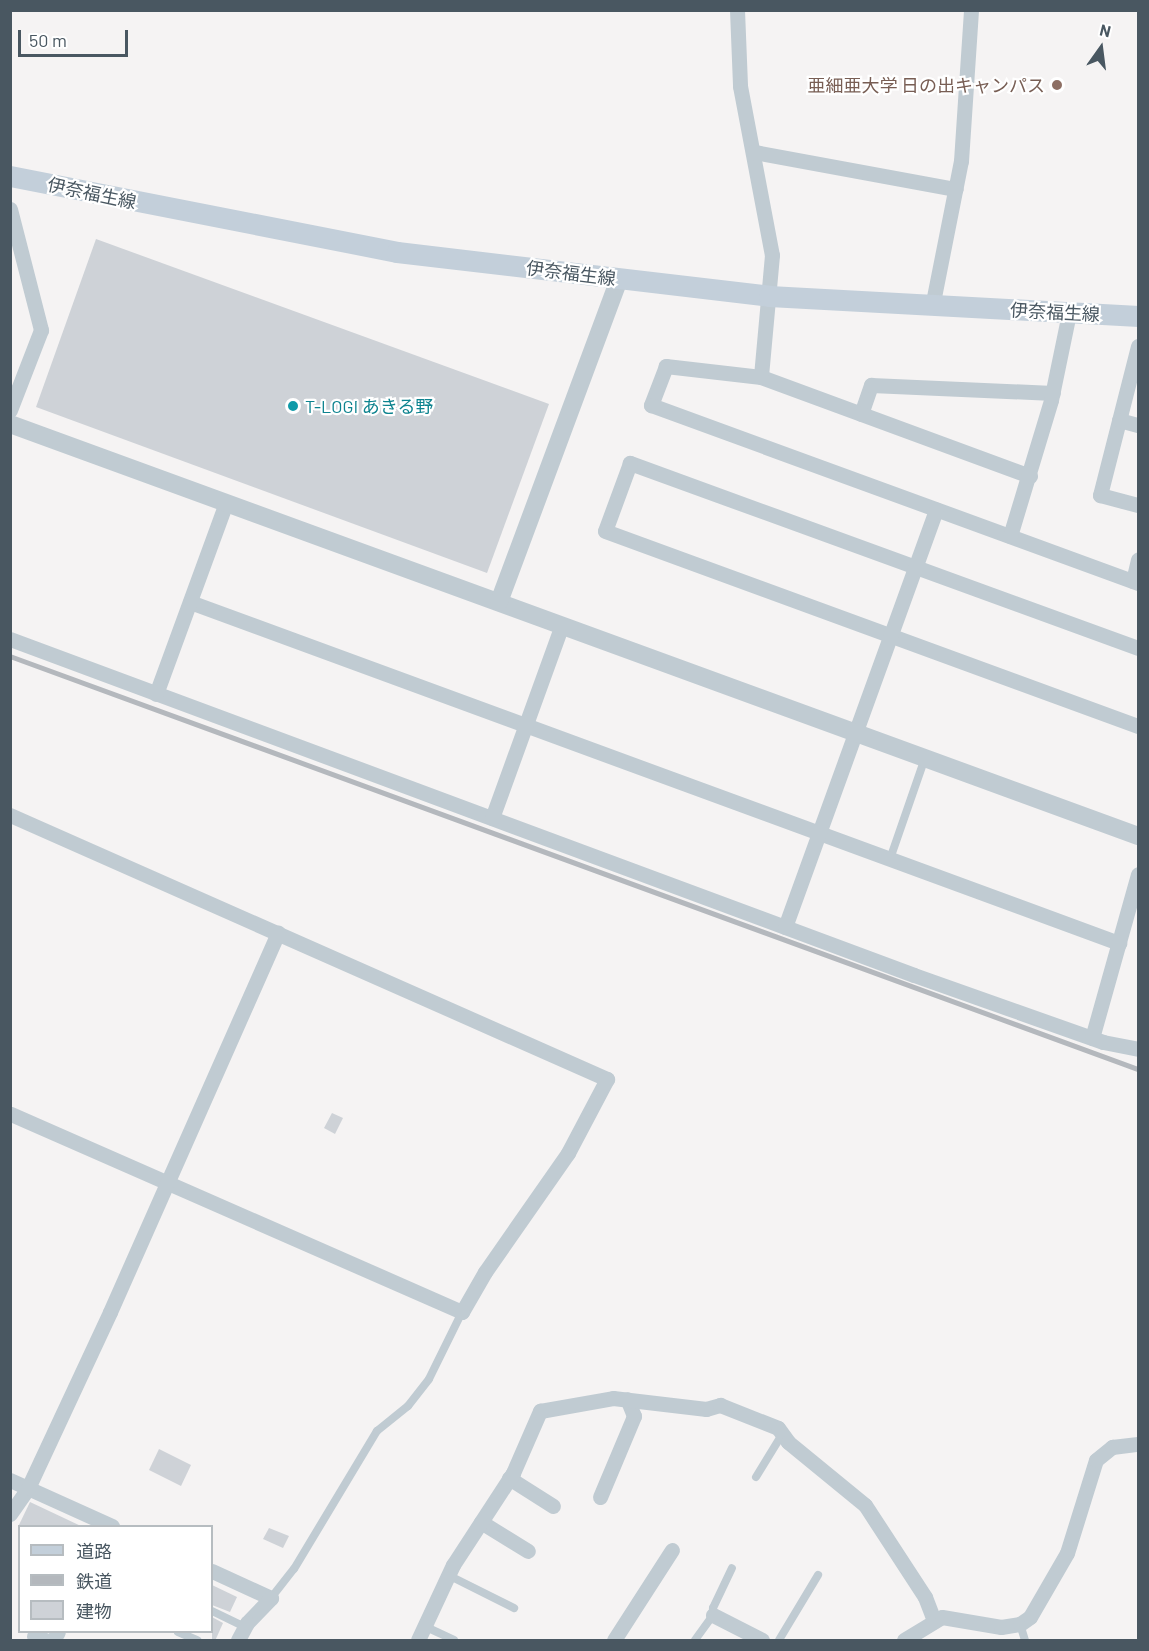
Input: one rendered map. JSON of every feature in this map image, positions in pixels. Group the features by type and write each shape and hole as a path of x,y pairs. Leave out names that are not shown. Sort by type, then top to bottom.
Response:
{"main road":[{"name":"伊奈福生線","path":"10,176 386,250 619,279 769,297 1138,316"}],"street":[{"path":"737,10 740,86 772,255 761,378"},
{"path":"932,307 956,189 971,10"},
{"path":"754,152 956,189"},
{"path":"10,209 41,330 10,410"},
{"path":"499,603 619,279"},
{"path":"1010,536 1030,476 1053,393 1069,313"},
{"path":"1138,346 1100,495 1138,505"},
{"path":"1030,476 761,378 666,366 651,405 1136,582 1138,560"},
{"path":"861,414 871,385 1053,393"},
{"path":"1119,420 1138,425"},
{"path":"10,424 1138,836"},
{"path":"1138,648 630,463 605,531 1138,726"},
{"path":"156,693 226,503"},
{"path":"785,927 936,509"},
{"path":"190,602 1119,943"},
{"path":"492,818 562,626"},
{"path":"10,639 785,927 1092,1038 1138,1049"},
{"path":"10,815 607,1079 568,1153 485,1272 462,1312 10,1114"},
{"path":"1092,1038 1138,874"},
{"path":"10,1514 28,1488 278,933"},
{"path":"421,1633 448,1575 509,1478 540,1411 613,1398 706,1409 720,1405 783,1433 788,1442 866,1505 925,1597 934,1621"},
{"path":"600,1497 634,1416 627,1399"},
{"path":"904,1641 942,1617 1000,1627 1020,1624 1038,1607 1067,1553 1096,1460 1112,1447 1138,1444"},
{"path":"509,1478 554,1506"},
{"path":"10,1480 108,1525"},
{"path":"481,1522 528,1551"},
{"path":"614,1641 672,1550"},
{"path":"213,1571 272,1598 245,1627 238,1641"},
{"path":"713,1615 762,1641"}],"lane":[{"path":"890,859 925,758"},
{"path":"272,1598 294,1569 377,1431 408,1406 429,1379 462,1312"},
{"path":"756,1477 783,1433"},
{"path":"695,1641 713,1615 713,1608 732,1568"},
{"path":"448,1575 513,1608"},
{"path":"779,1641 818,1575"},
{"path":"213,1611 245,1627"},
{"path":"1020,1624 1025,1641"},
{"path":"180,1633 197,1641"},
{"path":"421,1633 454,1641"}],"building":[{"name":"T-LOGI あきる野","path":"96,239 549,404 487,573 36,407"},
{"path":"332,1113 343,1118 335,1134 324,1128"},
{"path":"159,1449 191,1465 181,1486 149,1470"},
{"path":"30,1502 79,1525 19,1525"},
{"path":"269,1528 289,1536 283,1548 263,1539"},
{"path":"213,1585 237,1597 230,1612 213,1605"},
{"path":"213,1618 223,1623 215,1641 212,1641"}],"railway":[{"path":"10,656 1138,1069"}],"place":[{"name":"亜細亜大学 日の出キャンパス","path":"1057,85"},
{"name":"T-LOGI あきる野","path":"293,406"}]}
